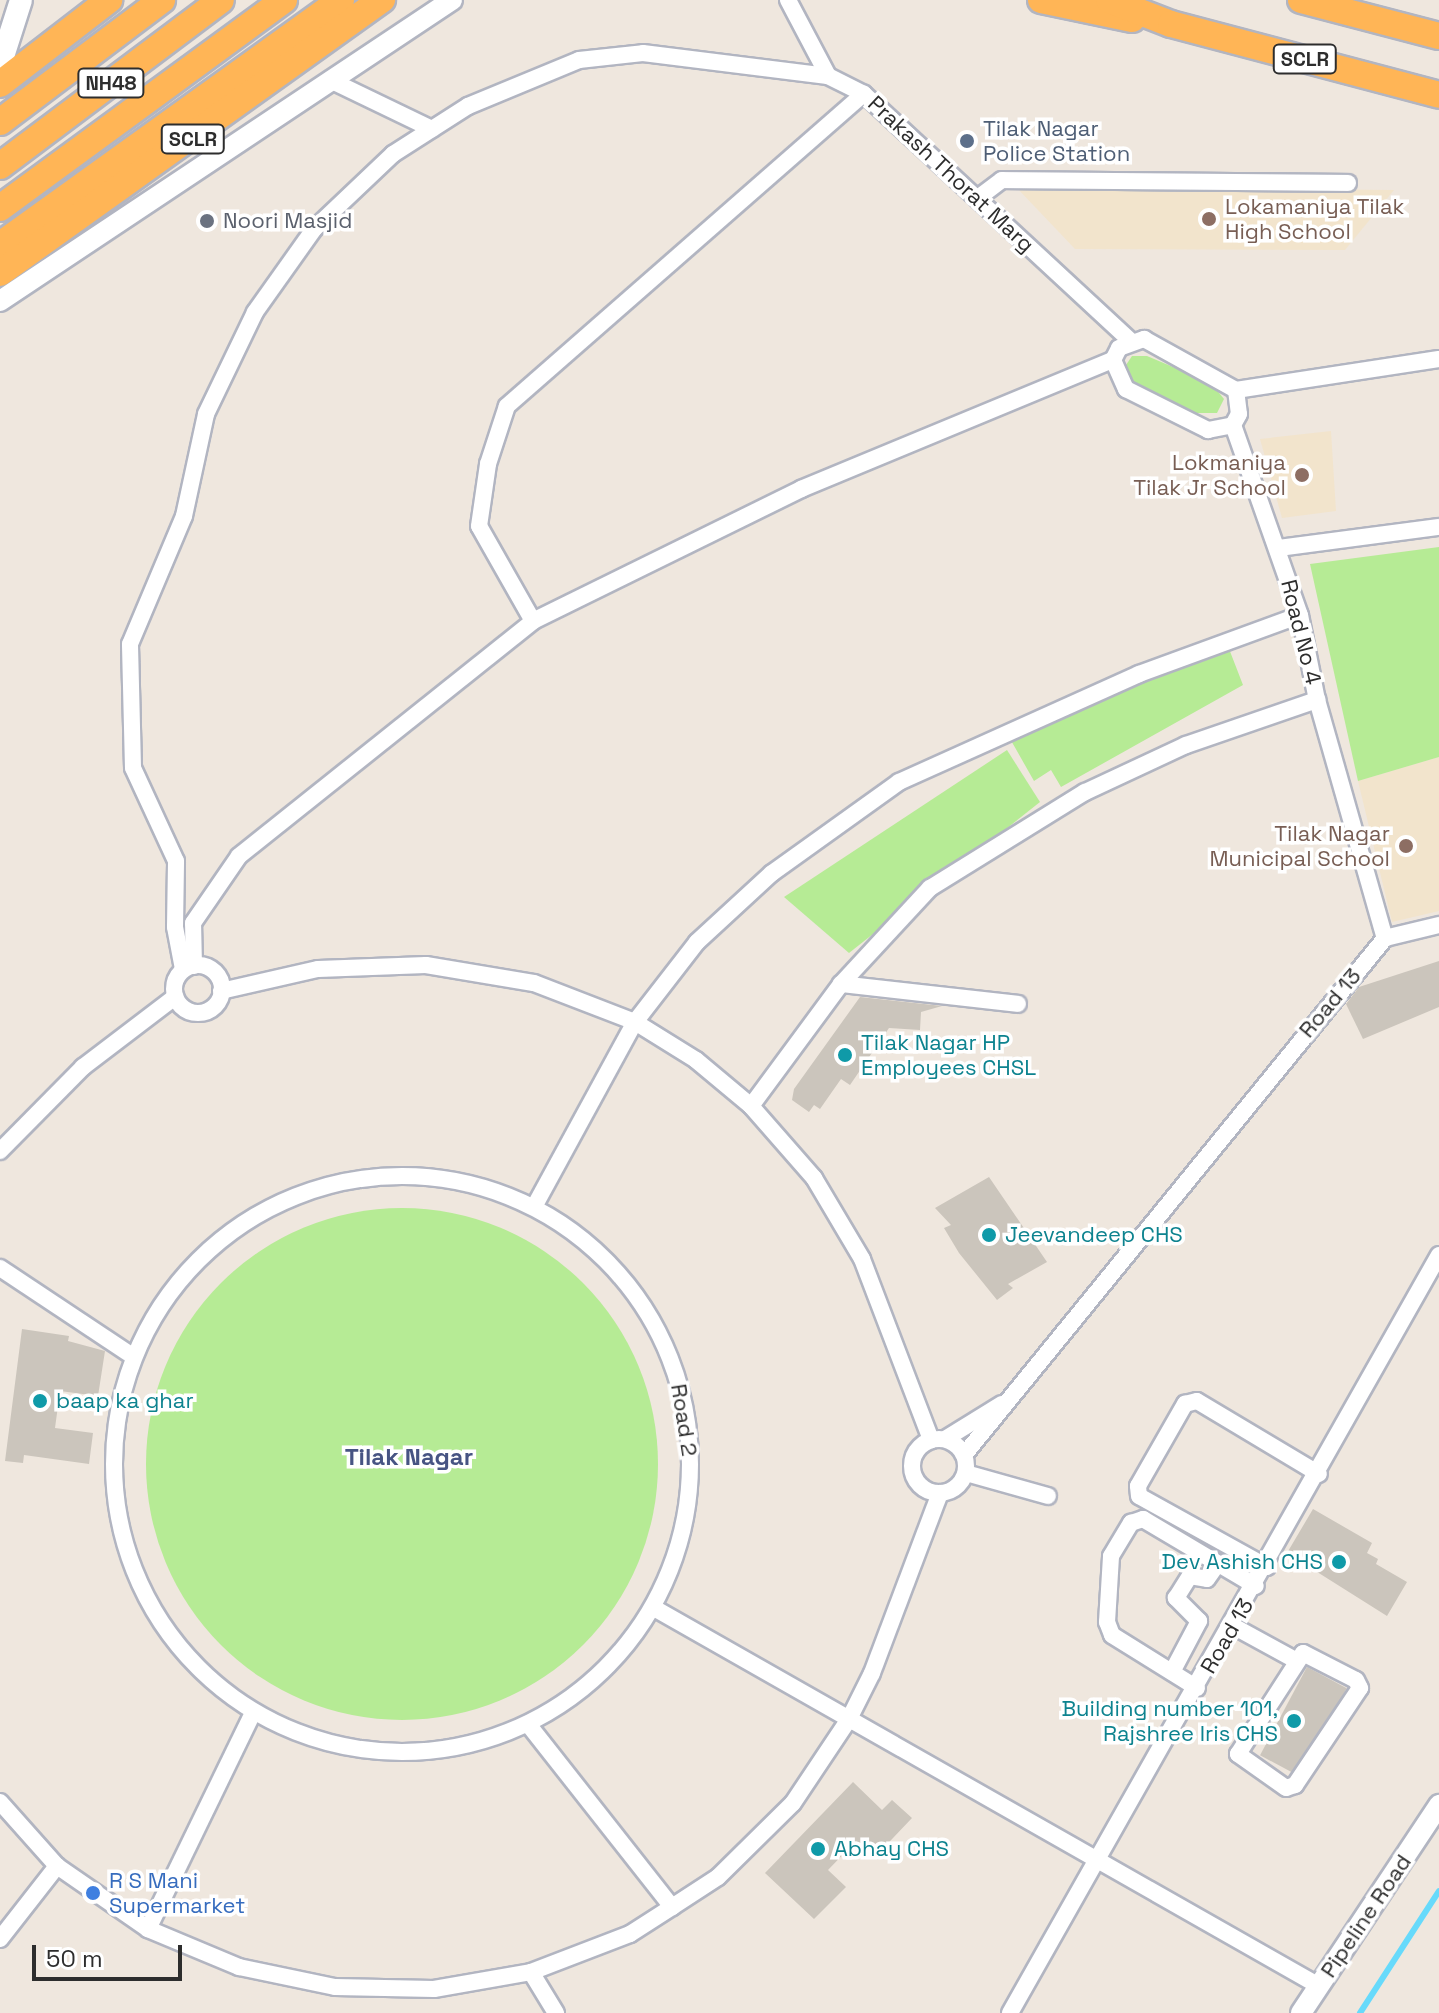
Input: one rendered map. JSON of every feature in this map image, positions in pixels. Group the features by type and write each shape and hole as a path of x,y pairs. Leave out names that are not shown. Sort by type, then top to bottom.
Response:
{"highway":[{"path":"0,84 109,0"},
{"name":"NH48","path":"0,122 162,0"},
{"name":"NH48","path":"0,166 221,0"},
{"path":"0,208 110,132 284,0"},
{"name":"SCLR","path":"0,245 341,0"},
{"name":"SCLR","path":"0,273 382,0"},
{"path":"1041,0 1171,24"},
{"name":"SCLR","path":"1109,0 1171,24 1439,95"},
{"name":"SCLR","path":"1301,0 1439,36"}],"main road":[{"path":"0,66 21,0"}],"street":[{"path":"0,301 452,0"},
{"path":"788,0 828,76"},
{"name":"Prakash Thorat Marg","path":"189,968 175,927 176,861 133,768 130,644 184,516 206,414 255,312 314,229 393,154 468,106 579,60 643,53 828,76 864,94 1131,341"},
{"path":"330,80 432,129"},
{"path":"533,621 479,526 488,464 507,406 864,94"},
{"path":"978,198 1002,180 1348,183"},
{"path":"189,968 212,970 221,991 215,1005 201,1012 185,1009 175,997 175,982 189,968 193,923 239,856 533,621 801,489 1113,360 1131,341 1144,339 1188,359 1236,390 1439,359"},
{"path":"1113,360 1126,389 1208,430 1233,425"},
{"name":"Road No 4","path":"1236,390 1239,414 1233,425 1279,548 1300,615 1317,700 1385,938"},
{"path":"1279,548 1439,527"},
{"path":"534,1207 635,1022 697,942 772,873 899,782 1139,674 1300,615"},
{"path":"751,1106 841,984 930,888 1085,792 1186,745 1317,700"},
{"path":"1385,938 1439,925"},
{"name":"Road 13","path":"965,1464 1002,1404 1385,938"},
{"path":"221,991 318,969 426,965 534,983 635,1022 696,1060 751,1106 814,1178 862,1259 938,1439 965,1464 1048,1496"},
{"path":"841,984 1018,1004"},
{"path":"0,1151 83,1067 175,997"},
{"name":"Road 2","path":"445,1179 534,1207 599,1251 649,1311 681,1382 693,1459 684,1536 654,1608 596,1679 528,1724 430,1752 338,1747 253,1713 187,1660 140,1590 114,1509 114,1425 128,1353 190,1267 263,1210 352,1180 445,1179"},
{"name":"Road 13","path":"1010,2013 1267,1567 1439,1255"},
{"path":"0,1268 128,1353"},
{"path":"1267,1567 1139,1496 1138,1486 1185,1404 1197,1401 1319,1474"},
{"path":"965,1464 953,1489 940,1493 923,1488 913,1475 917,1450 1002,1404"},
{"path":"0,1802 57,1866 148,1929 239,1967 335,1987 434,1989 531,1972 630,1934 672,1907 718,1877 793,1803 849,1719 872,1673 940,1493"},
{"path":"1197,1688 1108,1629 1111,1556 1131,1523 1143,1519 1256,1586"},
{"path":"1172,1672 1198,1624 1176,1598 1190,1576 1207,1579 1218,1563"},
{"path":"654,1608 1319,1986"},
{"path":"1233,1626 1297,1661"},
{"path":"1307,1652 1360,1688 1295,1785 1286,1788 1238,1754 1297,1661 1307,1652"},
{"path":"148,1929 253,1713"},
{"path":"528,1724 672,1907"},
{"name":"Pipeline Road","path":"1301,2013 1439,1805"},
{"path":"0,1939 57,1866"},
{"path":"531,1972 556,2013"}],"shaded area":[{"name":"Lokamaniya Tilak High School","path":"1015,186 1394,190 1345,250 1075,249"},
{"name":"Lokmaniya Tilak Jr School","path":"1331,431 1336,511 1282,518 1260,439"},
{"name":"Tilak Nagar Municipal School","path":"1439,757 1439,911 1392,922 1358,781"}],"green space":[{"path":"1132,356 1147,356 1211,383 1224,399 1217,413 1196,413 1130,381 1124,368"},
{"path":"1439,547 1439,757 1358,781 1310,564"},
{"path":"1226,641 1243,685 1061,787 1051,770 1034,781 1009,737"},
{"path":"1007,750 1040,802 849,953 784,897"},
{"path":"402,1208 452,1213 500,1227 544,1251 583,1283 615,1322 639,1366 653,1414 658,1464 653,1514 639,1562 615,1606 583,1645 544,1677 500,1701 452,1715 402,1720 352,1715 304,1701 260,1677 221,1645 189,1606 165,1562 151,1514 146,1464 151,1414 165,1366 189,1322 221,1283 260,1251 304,1227 352,1213"}],"building":[{"path":"1439,961 1439,1007 1363,1039 1346,1004 1359,987"},
{"name":"Tilak Nagar HP Employees CHSL","path":"860,997 942,1006 921,1012 920,1030 889,1028 850,1085 841,1079 820,1109 814,1105 809,1112 792,1100 794,1089"},
{"name":"Jeevandeep CHS","path":"989,1177 1047,1262 1008,1284 1013,1288 997,1300 959,1253 944,1228 951,1225 935,1208"},
{"name":"baap ka ghar","path":"22,1329 69,1336 68,1341 105,1351 98,1396 60,1391 55,1428 93,1433 89,1464 24,1455 23,1463 5,1461"},
{"name":"Dev Ashish CHS","path":"1313,1509 1372,1543 1367,1553 1378,1559 1376,1564 1407,1582 1387,1616 1287,1553"},
{"name":"Building number 101, Rajshree Iris CHS","path":"1307,1667 1347,1688 1300,1776 1260,1755"},
{"name":"Abhay CHS","path":"853,1782 882,1810 892,1800 912,1818 874,1858 856,1841 828,1870 846,1887 814,1919 765,1873"}],"waterway":[{"path":"1360,2013 1439,1891"}],"place":[{"name":"Tilak Nagar Police Station","path":"967,141"},
{"name":"Lokamaniya Tilak High School","path":"1209,219"},
{"name":"Noori Masjid","path":"207,221"},
{"name":"Lokmaniya Tilak Jr School","path":"1302,475"},
{"name":"Tilak Nagar Municipal School","path":"1406,846"},
{"name":"Tilak Nagar HP Employees CHSL","path":"845,1055"},
{"name":"Jeevandeep CHS","path":"989,1235"},
{"name":"baap ka ghar","path":"40,1401"},
{"name":"Dev Ashish CHS","path":"1339,1562"},
{"name":"Building number 101, Rajshree Iris CHS","path":"1294,1721"},
{"name":"Abhay CHS","path":"818,1849"},
{"name":"R S Mani Supermarket","path":"93,1893"}],"district":[{"name":"Tilak Nagar","path":"409,1457"}]}
